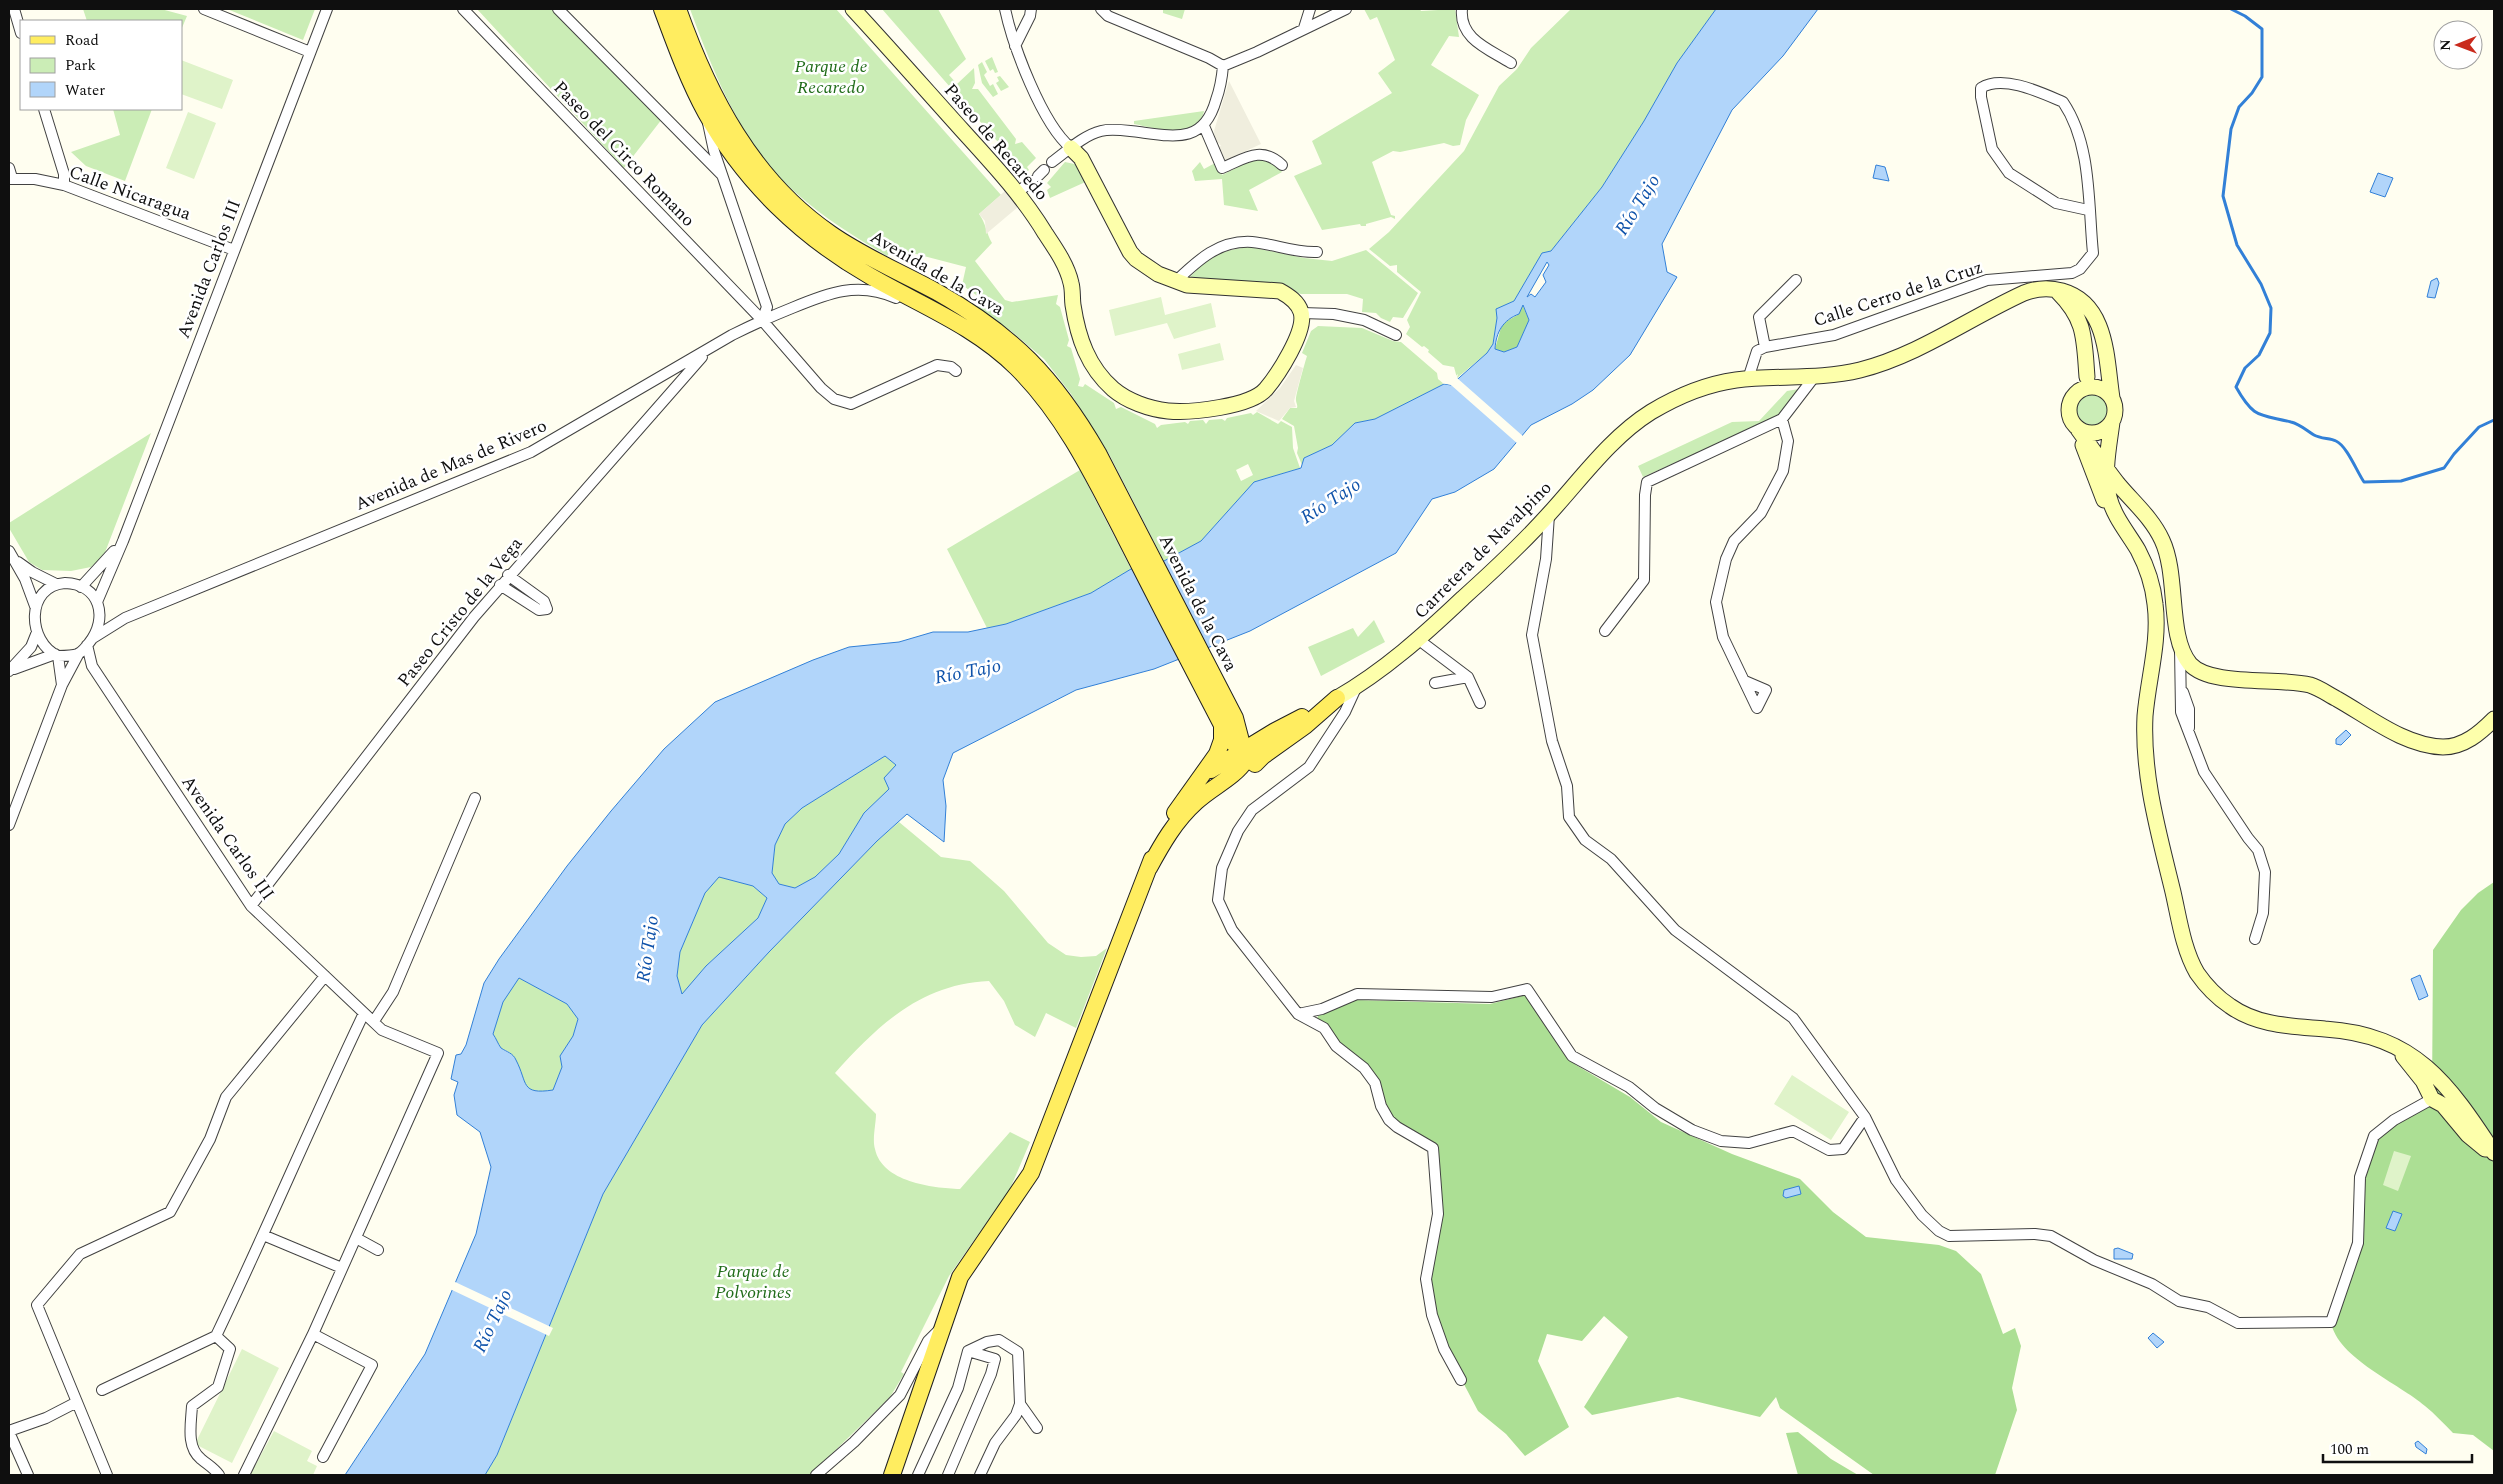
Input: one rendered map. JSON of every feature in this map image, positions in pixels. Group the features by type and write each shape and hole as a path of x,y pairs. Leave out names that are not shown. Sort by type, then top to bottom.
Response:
{"main road":[{"name":"Avenida de la Cava","path":"662,9 687,73 706,112 722,141 761,190 796,224 860,270 969,330 998,351 1017,368 1047,401 1110,492 1228,722"},
{"name":"Avenida de la Cava","path":"678,9 716,101 742,142 775,185 831,234 985,322 1025,354 1049,379 1072,411 1193,669 1228,722"},
{"name":"Paseo de Recaredo","path":"853,9 1018,192 1061,259 1071,283 1078,328 1089,361 1109,385 1128,400 1168,411 1185,411 1247,401 1261,394 1278,375 1292,348 1301,324 1302,313"},
{"path":"1071,148 1081,158 1130,252 1136,259 1158,274 1187,285 1280,291 1290,296 1302,313"},
{"name":"Carretera de Navalpino","path":"1337,698 1356,687 1419,640 1517,548 1614,442 1650,413 1672,401 1706,387 1748,379 1815,376 1859,370 1900,357 2018,295 2036,289 2055,289"},
{"path":"2055,289 2072,294 2088,306 2099,322 2103,338 2112,398 2116,410 2112,422 2106,468 2108,494 2116,515 2144,564 2155,604 2155,639 2145,716 2149,793 2182,932 2197,972 2217,996 2230,1007 2257,1019 2283,1026 2366,1034 2394,1044 2426,1066 2437,1077 2461,1105 2494,1155"},
{"path":"2055,289 2078,316 2083,332 2084,383"},
{"path":"2103,338 2095,367 2075,393 2069,405 2070,418 2106,468 2157,530 2166,550 2172,574 2180,645 2191,664 2210,676 2281,680 2313,686 2418,743 2442,747 2458,745 2472,738 2494,719"},
{"path":"2084,383 2088,386 2102,388 2112,398"},
{"path":"2078,429 2085,432 2100,432 2112,422"},
{"path":"2112,422 2116,429 2117,469 2132,499"},
{"path":"2078,429 2100,492 2106,504 2116,515"},
{"path":"1191,789 1220,763 1337,698"},
{"path":"1149,868 1190,818 1229,790 1263,756 1305,726 1337,698"},
{"path":"1228,722 1250,729 1275,731"},
{"path":"1149,868 1169,833 1182,816 1197,801 1240,769 1246,760 1244,749 1228,722"},
{"path":"892,1475 960,1277 1031,1172 1164,829 1220,748 1228,722"},
{"path":"1244,749 1263,756"},
{"path":"2394,1044 2423,1081 2432,1099 2443,1105 2468,1135 2494,1155"}],"street":[{"path":"14,9 20,30"},
{"path":"204,9 310,52"},
{"name":"Avenida Carlos III","path":"97,602 123,541 327,9"},
{"name":"Paseo del Circo Romano","path":"463,9 762,320 829,396 842,402 858,402 937,365 951,367 956,371"},
{"path":"558,9 722,175"},
{"path":"1005,9 1015,46 1027,77 1062,140 1071,148"},
{"path":"1015,46 1030,16 1031,9"},
{"path":"1101,9 1108,16 1209,58 1222,66"},
{"path":"1304,28 1310,9"},
{"path":"1222,66 1257,52 1346,9"},
{"path":"1462,9 1462,24 1469,37 1511,63"},
{"path":"1052,162 1092,134 1102,130 1123,130 1170,136 1185,135 1204,126 1211,118 1215,106 1222,81 1222,66"},
{"path":"2011,84 2032,88 2063,102 2078,138 2088,183 2088,210 2056,204 2009,173 1992,149 1980,97 1981,88 1986,85 2011,84"},
{"path":"44,110 64,174 64,185"},
{"path":"706,112 714,151 767,307 762,320"},
{"path":"1204,126 1222,168 1257,153 1266,155 1282,165"},
{"name":"Calle Nicaragua","path":"10,175 64,185 234,250"},
{"path":"1018,192 1038,176"},
{"name":"Calle Cerro de la Cruz","path":"1765,348 1834,335 1987,280 2072,274 2080,269 2093,253 2088,210"},
{"path":"1176,281 1206,254 1227,244 1252,242 1299,253 1317,252"},
{"path":"2013,278 2018,295"},
{"path":"1748,379 1757,351 1765,348 1759,317 1796,280"},
{"name":"Avenida de la Cava","path":"831,292 868,290 887,294 952,327 1017,368"},
{"name":"Avenida de Mas de Rivero","path":"90,642 125,618 531,452 732,335 762,320 831,292"},
{"path":"1302,313 1334,314 1364,320 1396,336"},
{"name":"Paseo Cristo de la Vega","path":"251,906 508,575 708,350"},
{"path":"1605,631 1644,580 1645,495 1647,482 1782,419 1815,376"},
{"path":"1745,680 1723,637 1716,602 1726,559 1734,541 1761,512 1783,471 1788,442 1782,419"},
{"path":"1549,514 1546,559 1532,635 1552,741 1567,786 1569,816 1585,840 1611,858 1675,930 1793,1018 1865,1117 1896,1180 1922,1215 1939,1231 1949,1236 2035,1234 2051,1236 2094,1260 2152,1284 2179,1301 2208,1307 2238,1323 2331,1322 2358,1243 2360,1177 2374,1136 2394,1120 2432,1099"},
{"name":"Avenida Carlos III","path":"81,587 98,572 123,541"},
{"path":"9,551 25,579 35,606 37,632 31,648 9,671"},
{"path":"15,560 32,572 56,584"},
{"path":"500,585 539,610 547,609 544,601 508,575"},
{"path":"9,671 68,656 90,642 99,627 100,613 97,602 90,593 81,587 69,583 56,584 41,594 35,606"},
{"path":"100,613 108,619 125,618"},
{"path":"37,632 45,646 92,666"},
{"name":"Carretera de Navalpino","path":"1419,640 1468,677 1480,703"},
{"name":"Avenida Carlos III","path":"90,642 92,666 251,906 382,1030 438,1053 356,1238"},
{"path":"2180,645 2180,684 2189,709 2190,734 2204,772 2258,850 2265,872 2262,913 2255,939"},
{"path":"9,825 62,685 68,656"},
{"path":"62,685 68,656"},
{"path":"1435,683 1468,677"},
{"path":"1356,687 1345,712 1309,768 1252,810 1238,831 1222,868 1218,900 1232,930 1298,1014 1324,1028 1336,1046 1364,1068 1374,1083 1381,1106 1389,1120 1397,1128 1433,1148 1438,1214 1426,1278 1432,1315 1444,1349 1461,1380"},
{"path":"374,1021 393,992 476,798"},
{"path":"107,1475 37,1305 80,1254 170,1212 210,1139 226,1097 325,976"},
{"path":"1298,1014 1322,1009 1357,994 1492,997 1527,989 1572,1056 1629,1087 1655,1108 1692,1130 1721,1141 1749,1143 1793,1131 1830,1150 1843,1148 1865,1117"},
{"path":"102,1390 216,1336 263,1235 310,1126 364,1013"},
{"path":"263,1235 342,1268"},
{"path":"244,1475 313,1334 356,1238 378,1250"},
{"path":"816,1475 854,1442 900,1395 928,1341 942,1327"},
{"path":"313,1334 372,1365 323,1456"},
{"path":"216,1336 230,1349 218,1387 192,1406 190,1438 199,1458 217,1475"},
{"path":"918,1475 958,1388 968,1351 987,1342 999,1340 1018,1352 1020,1404 1016,1415 995,1442 980,1475"},
{"path":"948,1475 991,1374 995,1359 968,1351"},
{"path":"900,1395 917,1401"},
{"path":"28,1475 9,1432 46,1418 77,1402"},
{"path":"1020,1404 1037,1428"}],"green space":[{"path":"83,9 161,9 187,16 182,28 182,20 87,20"},
{"path":"227,9 315,9 303,40"},
{"path":"477,9 552,9 662,119 624,168"},
{"name":"Parque de Recaredo","path":"690,9 836,9 1001,195 979,214 992,243 975,261 1005,300 1012,302 1058,295 1056,304 1060,307 1069,340 1067,346 1071,348 1080,379 1078,386 1083,387 1085,384 1114,403 1116,409 1121,407 1155,424 1157,428 1161,425 1185,422 1188,424 1190,421 1203,420 1206,424 1209,420 1222,419 1225,421 1227,418 1251,413 1253,415 1257,412 1278,424 1281,421 1292,427 1293,448 1300,468 1254,482 1201,541 1164,561 1109,454 1071,394 1044,359 1011,331 977,309 979,297 962,285 966,267 893,248 887,256 829,219 796,193 777,174 760,154 732,108 709,59","holes":["1248,464 1253,475 1241,481 1236,470"]},
{"path":"882,9 938,9 966,59 949,75 957,84 974,68 975,83 972,89 978,89 1016,139 1015,144 1022,142 1036,158 1027,167 1029,170 1025,173"},
{"path":"1163,9 1185,9 1182,19 1163,13"},
{"path":"1364,9 1420,9 1421,11 1455,9 1459,37 1449,36 1431,65 1479,95 1466,120 1460,145 1453,146 1444,143 1400,152 1393,151 1372,162 1391,215 1395,216 1395,219 1391,217 1366,224 1366,226 1361,226 1360,224 1322,230 1294,176 1322,164 1312,141 1392,93 1378,73 1395,60 1377,17 1370,20"},
{"path":"1571,9 1716,9 1677,63 1644,121 1602,187 1551,251 1542,253 1514,301 1497,309 1493,344 1487,353 1457,378 1454,367 1443,365 1428,352 1429,350 1424,346 1422,347 1406,334 1410,327 1407,320 1421,292 1397,272 1397,265 1390,266 1369,249 1389,232 1464,151 1499,86 1517,69 1531,48"},
{"path":"992,57 998,72 995,73 993,69 990,71 985,61"},
{"path":"182,60 233,80 222,109 182,94"},
{"path":"982,62 987,72 984,75 990,86 993,84 998,94 993,97 982,83 978,65"},
{"path":"1000,76 1009,87 1001,91 996,83 999,81 997,77"},
{"path":"113,110 152,110 125,181 86,166 71,152 120,135"},
{"path":"1204,111 1200,121 1193,127 1185,130 1164,130 1134,124 1134,121"},
{"path":"188,112 216,123 194,179 166,168"},
{"path":"1258,157 1278,166 1282,172 1249,190 1258,211 1224,205 1222,179 1195,181 1192,171 1200,162 1204,169 1217,162 1222,175"},
{"path":"1065,162 1079,165 1092,179 1050,198 1047,190 1051,187 1047,183"},
{"path":"1250,247 1304,258 1332,261 1366,250 1418,293 1403,318 1393,317 1390,322 1381,318 1376,313 1362,312 1363,299 1347,294 1301,294 1254,281 1199,282 1189,278 1203,264 1216,255 1230,250"},
{"path":"1161,297 1165,315 1211,303 1216,327 1174,339 1167,323 1115,336 1109,310"},
{"path":"1522,304 1529,320 1517,347 1504,352 1495,349 1502,324 1519,314"},
{"path":"1318,326 1362,328 1393,341 1401,342 1437,373 1438,379 1444,384 1375,419 1355,423 1332,445 1304,458 1302,465 1297,453 1298,448 1294,426 1282,419 1290,408 1297,408 1296,397 1307,356 1302,353 1311,331"},
{"path":"1220,343 1224,360 1182,370 1178,354"},
{"path":"1799,389 1777,417 1643,477 1638,466 1732,422 1759,421 1787,391"},
{"path":"2092,391 2099,392 2105,396 2109,402 2109,416 2105,422 2099,426 2092,427 2085,426 2079,422 2075,416 2074,409 2075,402 2079,396 2085,392"},
{"path":"151,433 104,555 91,567 71,571 42,570 29,562 9,528 9,523"},
{"path":"1080,470 1131,569 1091,593 1006,624 987,628 947,549"},
{"path":"1374,620 1385,642 1321,676 1308,647 1353,628 1358,637"},
{"path":"885,756 896,765 890,789 864,813 839,854 815,877 795,888 779,884 772,874 775,845 785,824 802,808"},
{"name":"Parque de Polvorines","path":"899,822 941,857 970,861 1004,891 1048,943 1066,955 1096,956 1107,948 1076,1028 1046,1013 1035,1037 1015,1025 1004,1001 989,981 965,984 942,990 903,1010 868,1039 835,1073 876,1114 874,1145 880,1160 887,1169 910,1181 923,1185 960,1189 1010,1132 1030,1142 1010,1189 949,1276 901,1372 904,1374 890,1397 810,1475 485,1475 497,1455 603,1194 702,1025 769,952 877,841"},
{"path":"719,877 753,886 767,898 758,918 706,966 682,995 677,976 680,952 705,893"},
{"path":"2494,882 2494,1451 2473,1435 2453,1433 2425,1406 2357,1359 2336,1335 2331,1322 2358,1243 2360,1177 2374,1136 2432,1098 2433,950 2461,910 2478,893"},
{"path":"519,978 567,1004 578,1018 573,1036 560,1056 562,1067 553,1090 540,1091 526,1087 516,1062 510,1053 501,1048 493,1034 503,1002"},
{"path":"1526,995 1563,1052 1576,1065 1630,1097 1661,1122 1732,1154 1800,1179 1833,1212 1866,1237 1939,1245 1956,1251 1981,1274 2003,1334 2015,1328 2021,1346 2012,1388 2017,1410 1995,1475 1874,1475 1780,1408 1776,1397 1760,1417 1678,1397 1592,1415 1584,1407 1628,1337 1604,1316 1582,1341 1547,1334 1538,1361 1569,1427 1525,1456 1506,1434 1478,1411 1445,1348 1427,1278 1439,1214 1434,1147 1397,1127 1375,1083 1316,1021 1318,1016 1356,1000 1490,1004"},
{"path":"1792,1075 1849,1112 1831,1140 1774,1104"},
{"path":"2394,1151 2411,1156 2398,1191 2383,1185"},
{"path":"242,1349 279,1368 232,1463 195,1444"},
{"path":"274,1431 312,1451 307,1461 317,1466 313,1475 250,1475"},
{"path":"1798,1432 1831,1459 1858,1475 1798,1475 1786,1433"}],"shaded area":[{"path":"1229,81 1261,144 1222,162 1216,148 1221,146 1219,143 1215,145 1214,131"},
{"path":"1005,191 1018,207 986,234 985,221 979,214"},
{"path":"1296,365 1303,368 1294,401 1296,407 1290,408 1279,421 1256,411 1280,388"}],"water":[{"name":"Río Tajo","path":"1716,9 1818,9 1783,56 1732,110 1662,244 1667,272 1677,277 1630,355 1593,390 1572,404 1531,425 1494,469 1455,492 1432,499 1396,553 1250,631 1154,669 1076,690 953,753 943,780 946,806 944,842 907,814 877,841 769,952 702,1025 603,1194 497,1455 485,1475 345,1475 425,1354 476,1234 491,1167 480,1132 457,1115 454,1095 458,1082 451,1079 456,1055 461,1054 466,1045 484,983 499,959 567,866 664,749 715,702 813,660 849,647 899,642 933,632 968,632 1006,624 1091,593 1131,569 1164,561 1201,541 1254,482 1301,468 1304,458 1332,445 1355,423 1375,419 1444,384 1451,385 1487,353 1493,344 1497,318 1496,309 1514,301 1542,253 1551,251 1602,187 1644,121 1677,63","holes":["1547,262 1549,265 1543,275 1546,282 1535,297 1531,294 1527,297","1523,305 1529,320 1517,347 1504,352 1495,349 1501,327 1519,314","885,756 896,765 884,778 889,789 864,813 839,854 815,877 795,888 779,884 772,873 775,845 785,824 802,808","719,877 753,886 767,898 758,918 706,966 682,994 677,976 680,952 705,893","519,978 567,1004 578,1019 573,1036 560,1056 562,1067 553,1090 535,1091 530,1089 524,1081 515,1058 512,1054 501,1048 493,1034 503,1002"]},
{"path":"1876,165 1885,167 1889,181 1873,178"},
{"path":"2378,173 2393,178 2385,197 2370,192"},
{"path":"2437,278 2439,283 2435,298 2427,297 2431,281"},
{"path":"2346,730 2351,735 2341,745 2336,744 2336,739"},
{"path":"2420,975 2428,996 2419,1000 2411,979"},
{"path":"1799,1186 1801,1194 1786,1198 1783,1196 1784,1190"},
{"path":"2393,1211 2402,1214 2395,1231 2386,1228"},
{"path":"2118,1248 2133,1254 2132,1259 2114,1259 2114,1249"},
{"path":"2153,1333 2164,1342 2157,1348 2148,1338"},
{"path":"2418,1441 2427,1449 2426,1454 2416,1447 2415,1443"}],"pier":[{"path":"1458,374 1457,378 1524,437 1518,444 1451,385 1441,383 1449,382"},
{"path":"453,1281 553,1328 549,1336 450,1289"}],"waterway":[{"path":"2231,9 2245,16 2262,29 2262,77 2252,93 2239,107 2231,129 2223,196 2237,245 2261,284 2271,308 2270,333 2259,355 2245,368 2236,387 2242,397 2253,410 2264,416 2294,423 2317,436 2334,440 2340,444 2364,482 2401,481 2444,468 2479,427 2494,420"}]}
